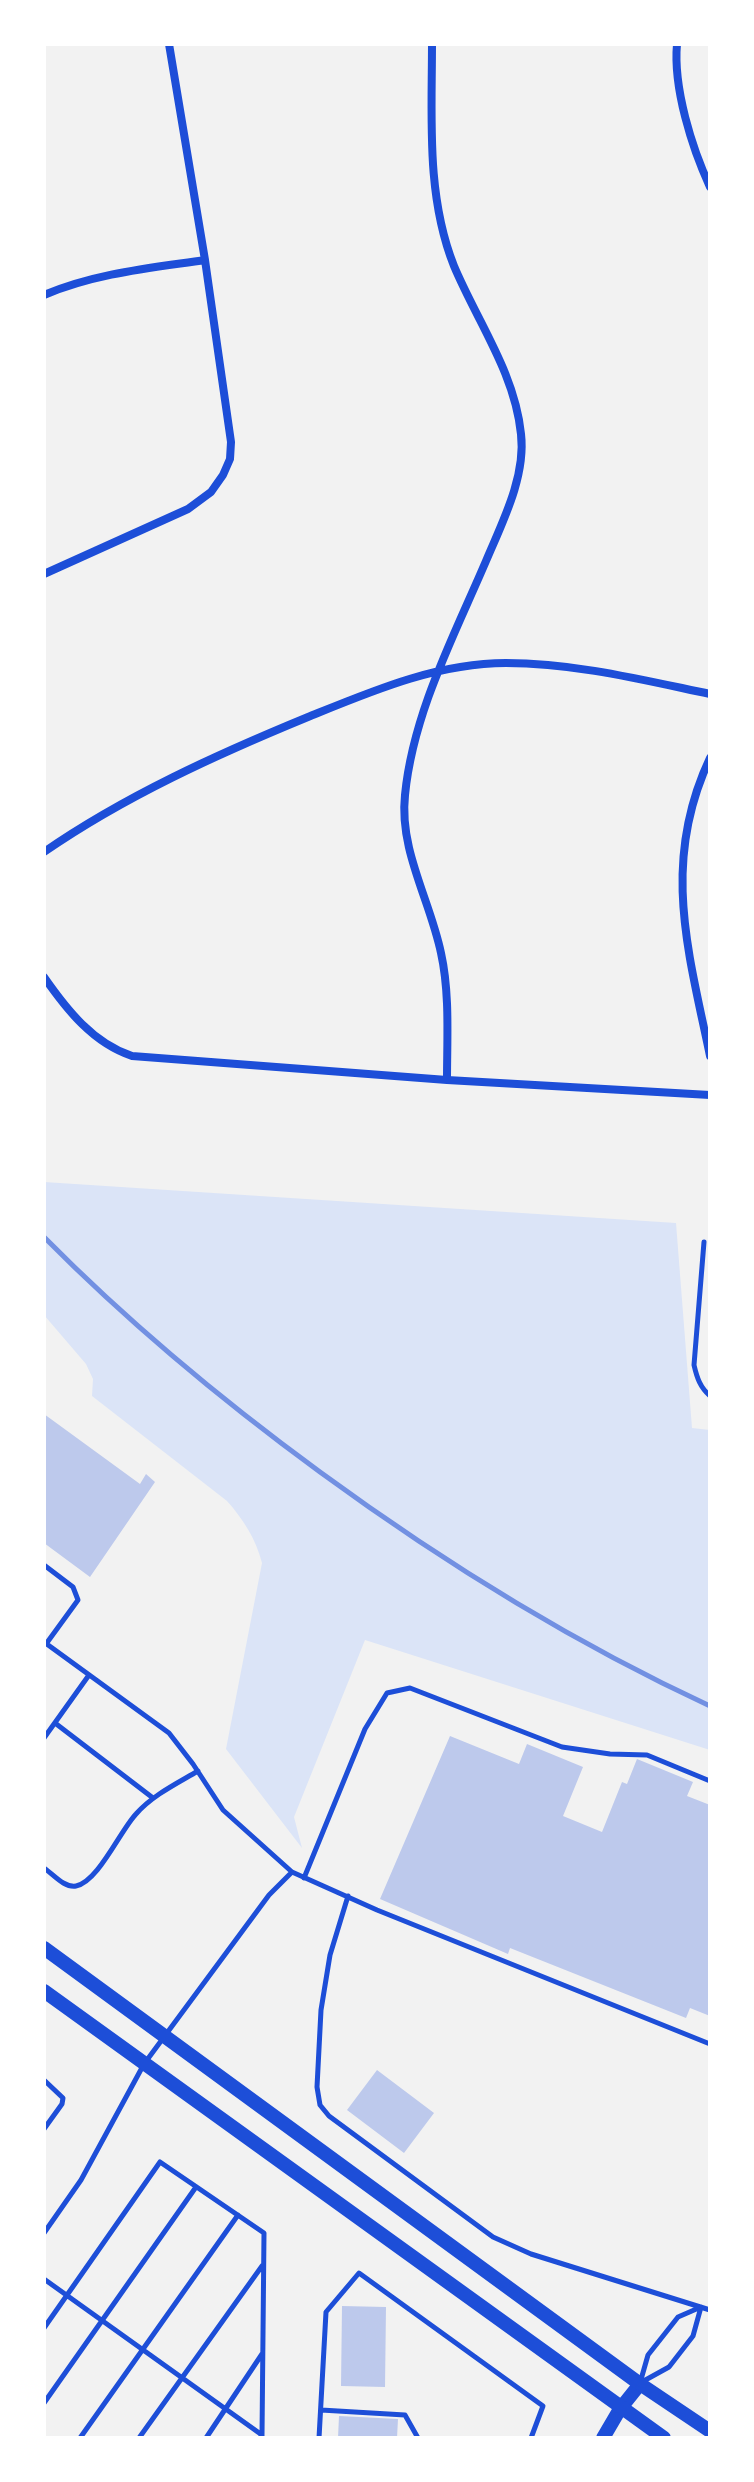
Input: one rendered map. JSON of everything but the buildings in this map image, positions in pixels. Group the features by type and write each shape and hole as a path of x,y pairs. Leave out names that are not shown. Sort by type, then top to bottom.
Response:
{"main road":[{"path":"44,1948 640,2384 710,2431"},
{"path":"44,1991 664,2438"},
{"path":"603,2438 640,2384"}],"street":[{"path":"44,574 188,509 211,492 230,459 231,442 205,260 169,44"},
{"path":"432,44 432,138 435,187 442,228 454,264 505,373 514,398 521,436 519,468 507,511 420,721 404,797 405,830 442,955 447,991 447,1080"},
{"path":"677,44 679,88 688,125 710,187"},
{"path":"44,295 102,276 205,260"},
{"path":"44,852 125,803 198,765 375,690 440,670 505,663 557,666 613,673 710,694"},
{"path":"710,758 687,828 681,875 683,918 710,1056"},
{"path":"44,977 62,1003 94,1036 111,1049 132,1056 447,1080 710,1095"}],"lane":[{"path":"704,1242 694,1365 697,1379 710,1396"},
{"path":"44,1565 73,1587 78,1600 45,1643 169,1733 223,1810 292,1872 710,2044"},
{"path":"44,1738 89,1675"},
{"path":"304,1878 365,1729 387,1693 410,1688 562,1747 610,1754 647,1755 710,1781"},
{"path":"55,1723 153,1798"},
{"path":"44,1868 68,1886 78,1886 90,1879 134,1815 153,1798 198,1771"},
{"path":"44,2233 81,2180 144,2064 269,1895 292,1872"},
{"path":"348,1896 330,1955 321,2010 317,2087 320,2105 329,2116 493,2237 531,2254 710,2310"},
{"path":"44,2081 63,2098 44,2129"},
{"path":"44,2328 160,2162 264,2233 261,2437"},
{"path":"44,2403 196,2187"},
{"path":"80,2438 238,2215"},
{"path":"139,2438 263,2264"},
{"path":"319,2438 326,2312 359,2273 543,2406 531,2438"},
{"path":"44,2279 261,2437"},
{"path":"640,2384 669,2367 693,2336 701,2307"},
{"path":"640,2384 648,2355 655,2345 678,2317 701,2307"},
{"path":"206,2438 263,2353"},
{"path":"321,2410 405,2415 418,2438"}],"shaded area":[{"path":"44,1182 676,1223 692,1428 710,1430 710,1750 365,1640 294,1817 302,1848 226,1749 262,1563 256,1546 244,1522 227,1501 92,1396 93,1379 86,1364 44,1315"}],"railway":[{"path":"44,1237 109,1300 212,1389 366,1505 461,1569 558,1628 710,1706"}]}
